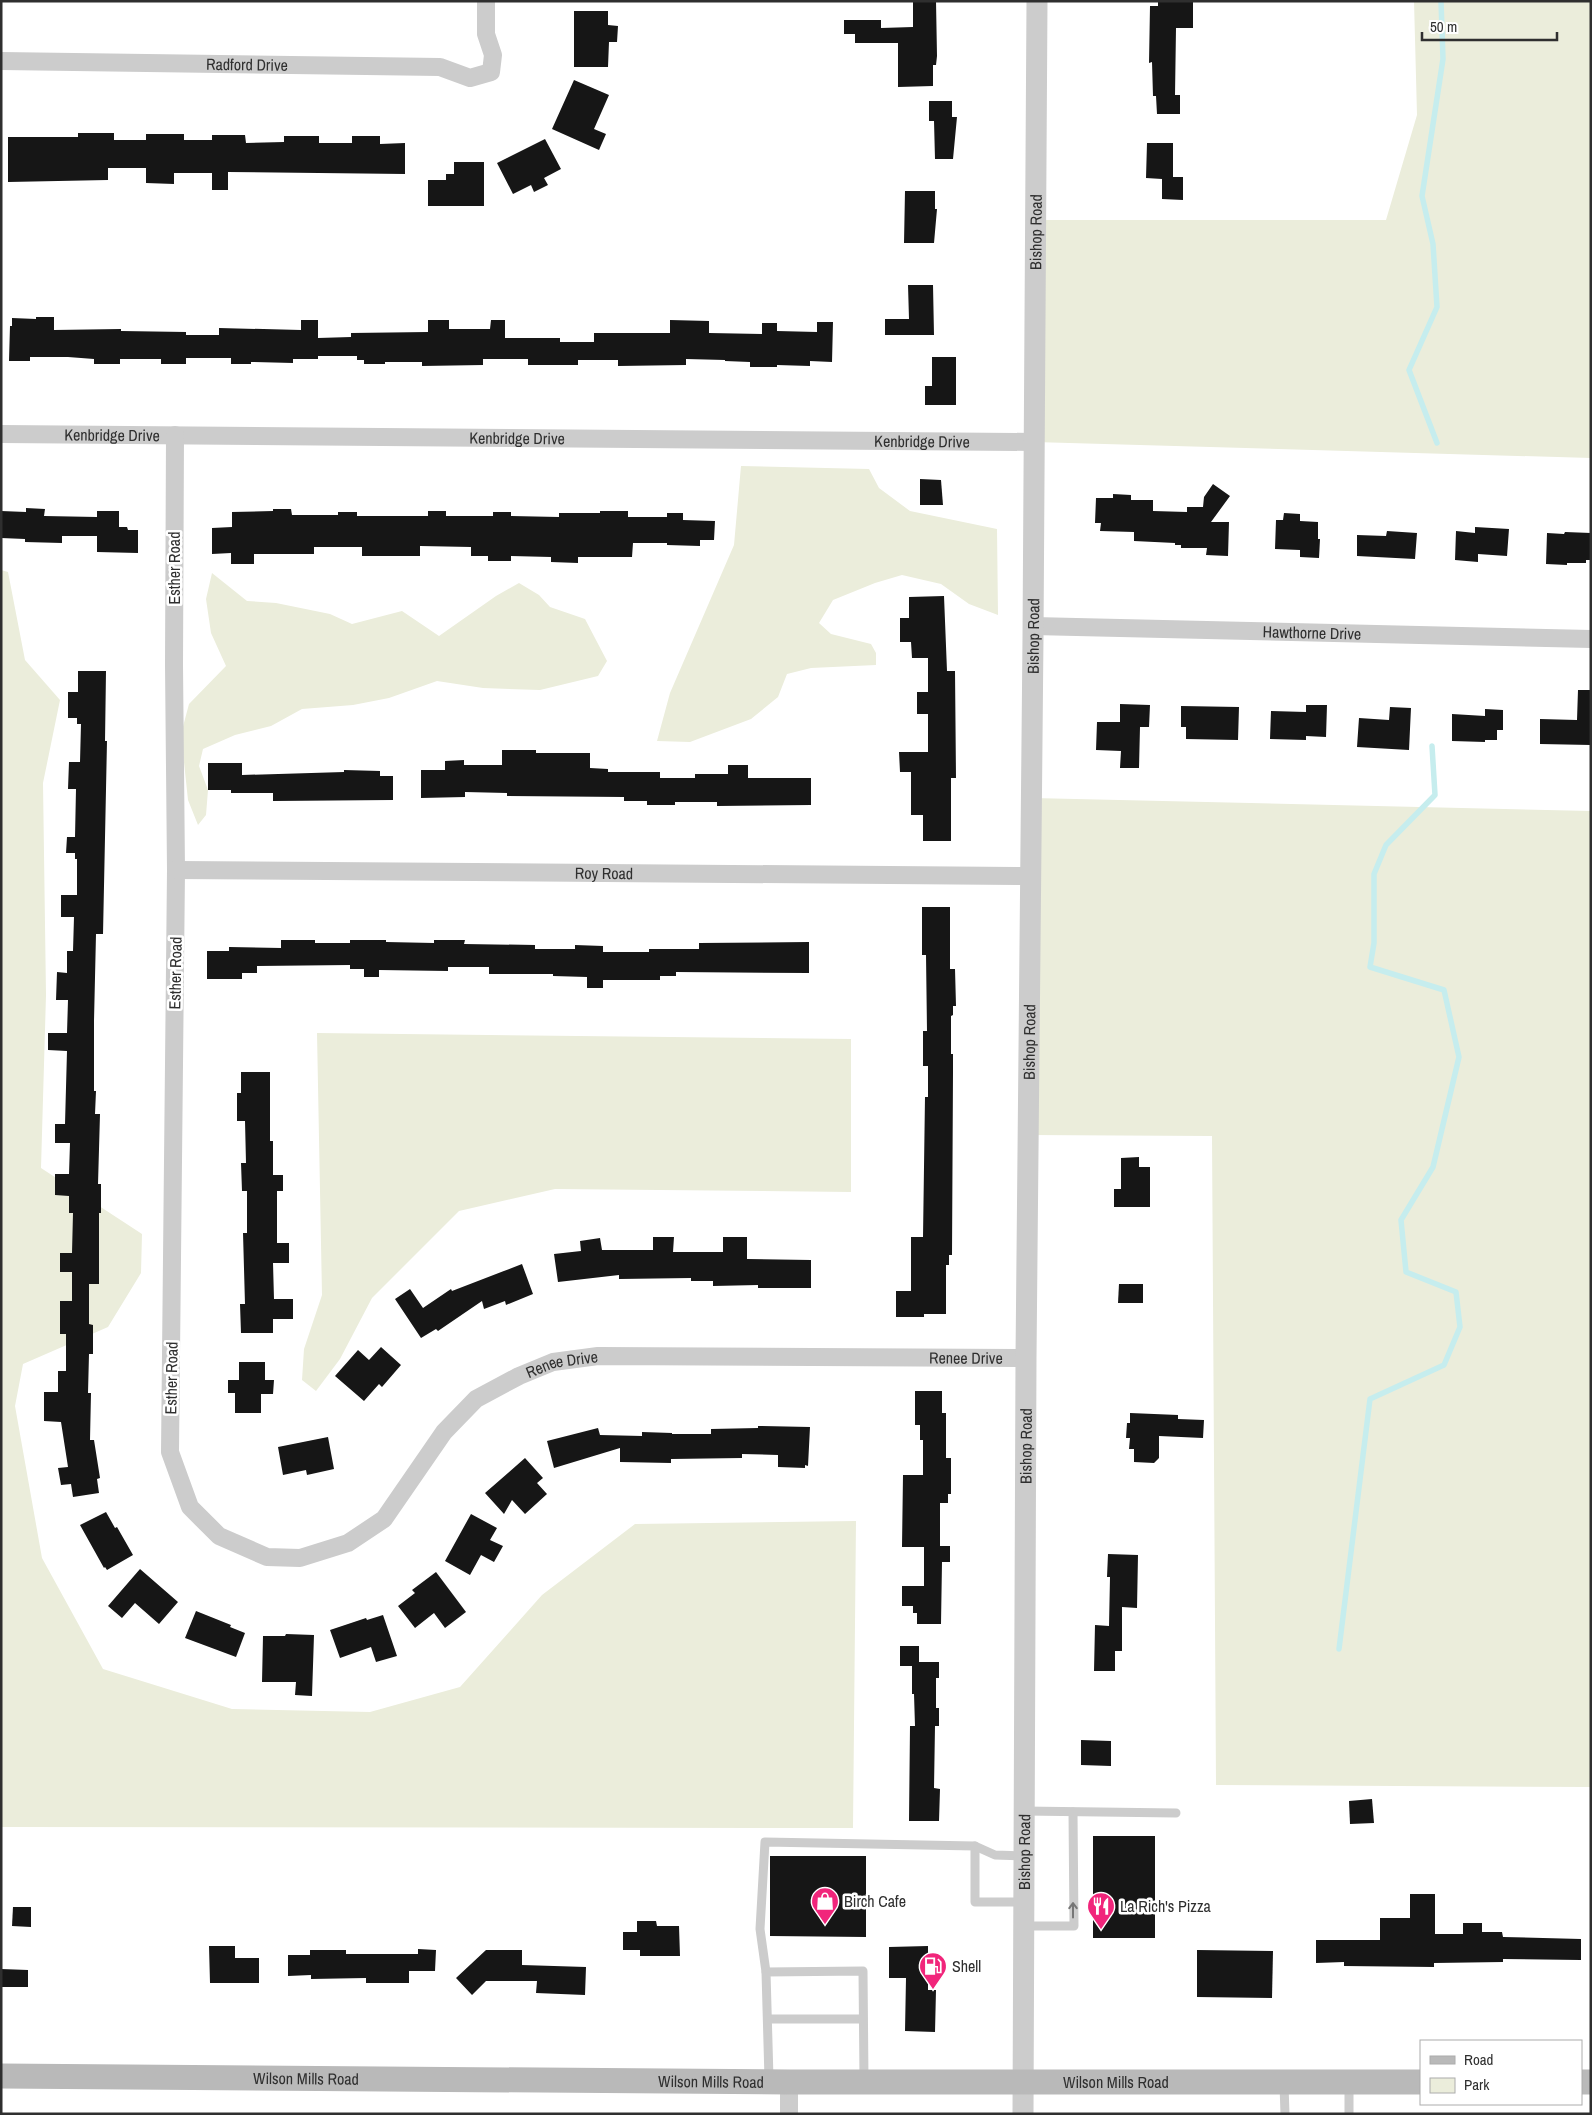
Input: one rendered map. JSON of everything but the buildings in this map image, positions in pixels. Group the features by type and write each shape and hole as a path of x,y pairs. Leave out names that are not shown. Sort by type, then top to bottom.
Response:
{"main road":[{"name":"Wilson Mills Road","path":"1,2076 779,2082 1420,2082"}],"street":[{"name":"Radford Drive","path":"1,61 440,67 470,78 491,72 493,55 486,34 486,1"},
{"name":"Bishop Road","path":"1023,2114 1026,1358 1034,626 1037,1"},
{"name":"Kenbridge Drive","path":"1,434 1034,442"},
{"name":"Esther Road","path":"175,435 174,673 176,870 170,1452 190,1507"},
{"name":"Hawthorne Drive","path":"1034,626 1591,639"},
{"name":"Roy Road","path":"176,870 1031,876"},
{"name":"Renee Drive","path":"190,1507 219,1536 267,1557 300,1558 348,1543 384,1519 444,1432 476,1399 519,1376 553,1362 598,1356 1026,1358"},
{"path":"779,2082 789,2114"}],"lane":[{"path":"1024,1811 1176,1813"},
{"path":"1023,1926 1074,1926 1073,1812"},
{"path":"779,2082 768,2019 766,1972 760,1929 765,1842 975,1846 995,1855 1023,1856"},
{"path":"975,1846 975,1902 1023,1902"},
{"path":"766,1972 863,1972 864,2082"},
{"path":"768,2019 863,2019"},
{"path":"1284,2082 1285,2114"},
{"path":"1349,2082 1349,2114"}],"green space":[{"path":"1414,1 1591,1 1591,458 1034,442 1035,220 1386,220 1417,115"},
{"path":"741,466 869,469 879,488 910,511 997,529 998,615 969,604 941,584 902,575 875,583 833,600 819,623 831,634 871,644 876,653 876,665 811,668 787,674 778,697 751,719 690,742 657,741 670,693 734,545"},
{"path":"1,570 8,572 25,660 60,700 43,783 46,995 41,1168 142,1234 141,1273 108,1327 23,1364 15,1406 42,1558 103,1669 232,1709 370,1712 460,1687 542,1595 635,1524 856,1521 853,1828 1,1827"},
{"path":"212,573 247,601 276,603 330,614 352,624 402,611 439,636 496,596 519,583 539,595 550,607 585,619 607,661 598,676 540,690 483,688 437,681 389,698 353,705 302,709 271,726 235,735 203,749 199,766 208,790 206,815 198,825 188,800 181,734 189,704 226,666 211,633 206,599"},
{"path":"1032,798 1591,811 1591,1787 1216,1785 1212,1136 1028,1135"},
{"path":"317,1033 851,1039 851,1192 555,1189 459,1211 372,1298 340,1359 316,1391 302,1380 304,1349 322,1295"}],"waterway":[{"path":"1437,443 1409,370 1437,307 1433,244 1422,196 1443,59 1441,1"},
{"path":"1339,1649 1370,1399 1444,1365 1460,1327 1456,1292 1406,1272 1401,1220 1433,1167 1459,1057 1444,990 1370,967 1374,943 1374,874 1386,845 1435,795 1432,746"}],"place":[{"name":"Birch Cafe","path":"825,1925"},
{"name":"La Rich's Pizza","path":"1101,1930"},
{"name":"Shell","path":"933,1990"}]}
